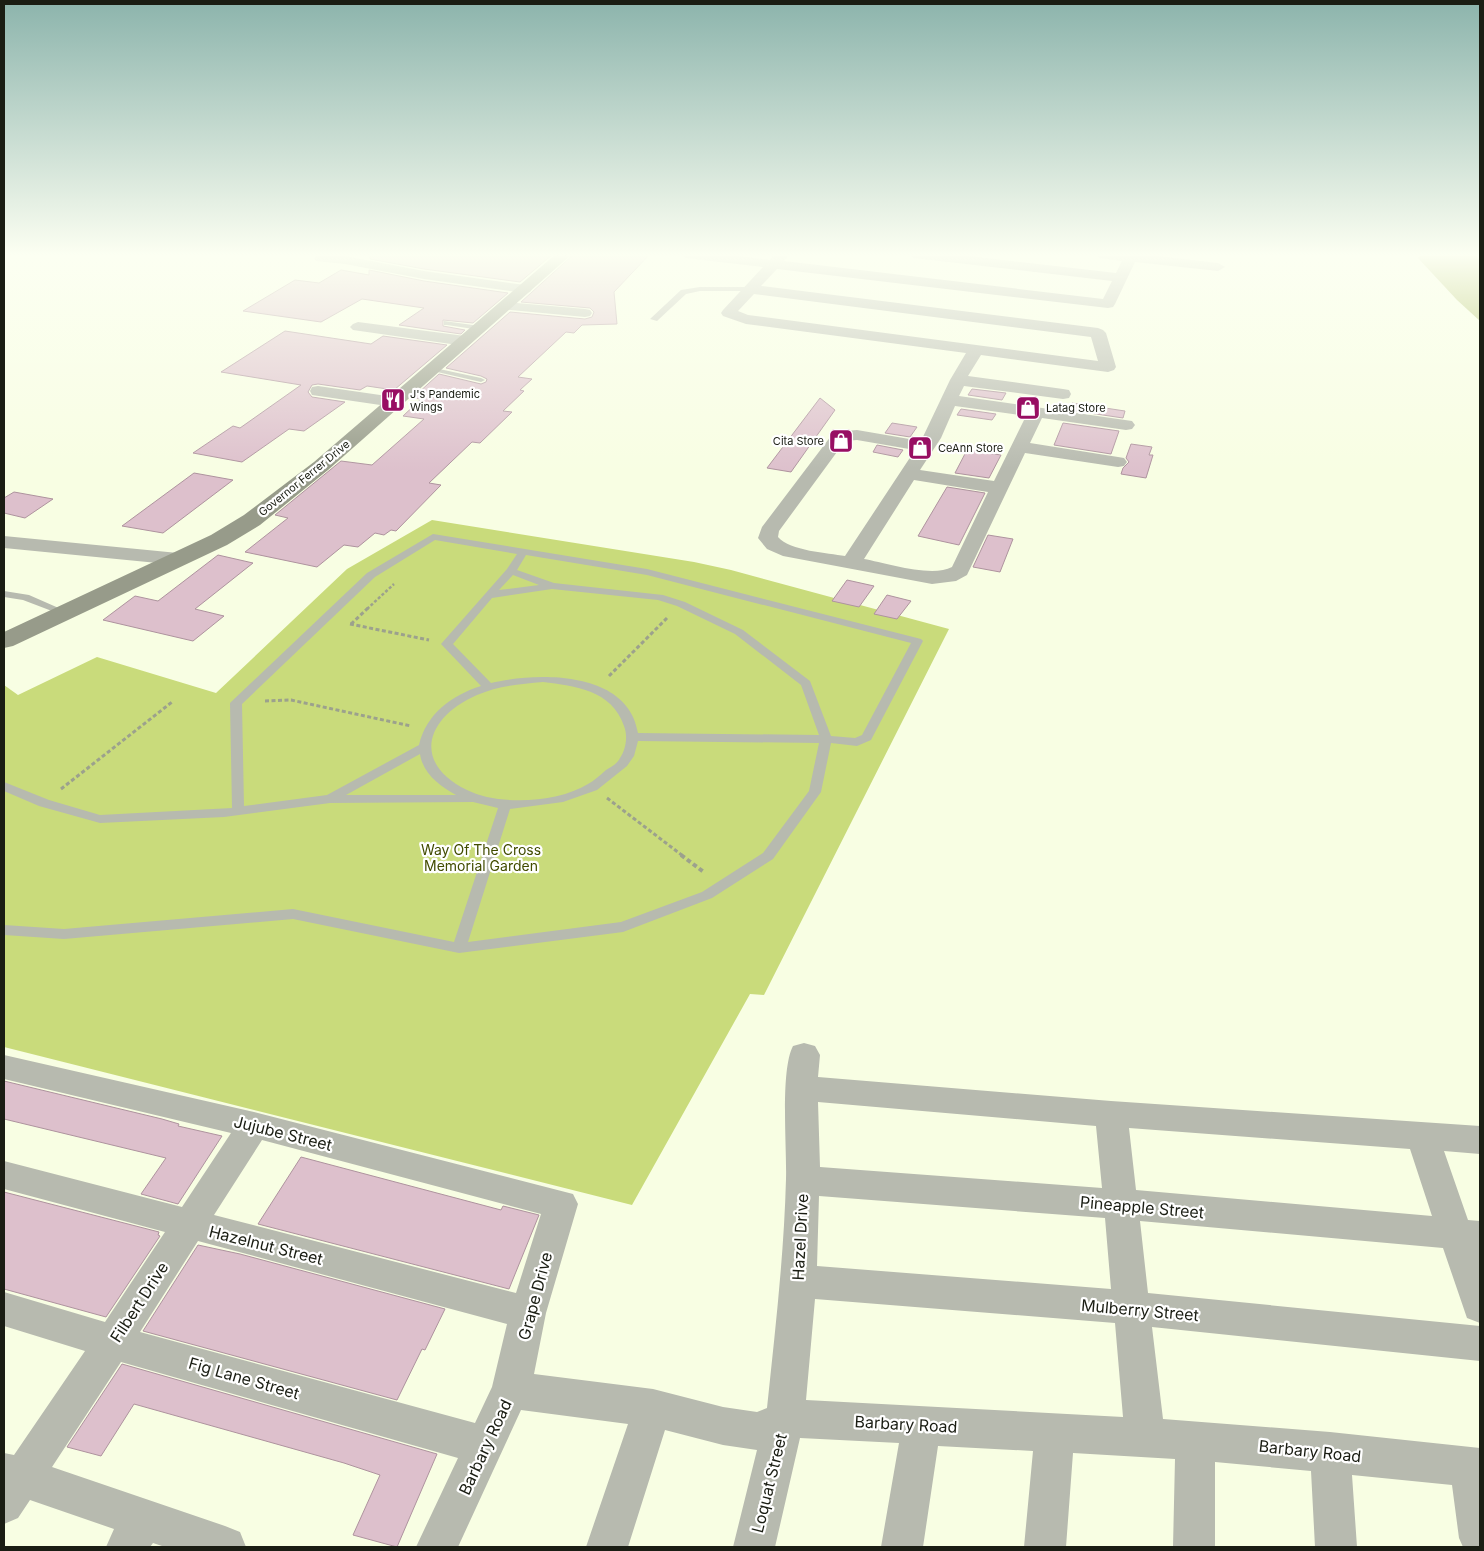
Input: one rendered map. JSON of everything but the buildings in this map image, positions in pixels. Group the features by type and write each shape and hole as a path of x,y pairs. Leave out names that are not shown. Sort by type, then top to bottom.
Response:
{"main road":[{"name":"Governor Ferrer Drive","path":"4,640 65,614 219,540 252,520 321,466 480,328"}],"street":[{"path":"793,326 1108,367 1098,333 1046,326"},
{"path":"358,327 465,341"},
{"path":"852,563 926,448 958,380 975,351"},
{"path":"958,380 1063,394"},
{"path":"318,391 394,402"},
{"path":"949,400 1126,425"},
{"path":"926,448 857,435 840,436 769,531 768,538 774,545 790,552 932,578 949,577 960,571 1036,412"},
{"path":"1019,447 1118,462"},
{"path":"909,474 1000,488"},
{"path":"4,542 178,559"},
{"name":"Jujube Street","path":"4,1066 254,1125 561,1204"},
{"name":"Hazel Drive","path":"785,1418 798,1281 803,1180 803,1072 1111,1114"},
{"path":"1145,1437 1111,1114 1480,1140"},
{"name":"Filbert Drive","path":"10,1484 113,1342 254,1125"},
{"path":"1423,1137 1469,1236 1480,1306"},
{"name":"Hazelnut Street","path":"4,1175 528,1313"},
{"name":"Pineapple Street","path":"803,1180 1120,1204 1469,1236"},
{"name":"Grape Drive","path":"512,1390 528,1313 561,1204"},
{"name":"Mulberry Street","path":"798,1281 1132,1308 1480,1343"},
{"name":"Fig Lane Street","path":"4,1309 113,1342 486,1446"},
{"name":"Barbary Road","path":"437,1547 512,1390 653,1408 723,1426 757,1431 772,1427 785,1418 922,1424 1195,1440 1475,1468"},
{"path":"607,1547 653,1408"},
{"name":"Loquat Street","path":"754,1547 785,1418"},
{"path":"902,1547 922,1424"},
{"path":"1045,1547 1056,1431"},
{"path":"1194,1547 1195,1440"},
{"path":"1330,1452 1336,1547"},
{"path":"1475,1468 1480,1538"},
{"path":"10,1484 135,1533 225,1547"}],"lane":[{"path":"471,326 480,328"},
{"path":"433,369 481,380"},
{"path":"238,811 236,703 371,575 433,537 648,572 917,641 867,737 858,742 826,739 634,737"},
{"path":"488,687 447,644 511,571 523,552"},
{"path":"511,571 552,586"},
{"path":"4,930 64,934 293,914 460,948 623,927 707,896 768,856 815,792 826,739 806,683 739,632 681,604 659,597 552,586 489,595"},
{"path":"4,594 25,597 65,614"},
{"path":"4,789 100,819 238,811 330,799 475,799 505,805 560,800 592,788 623,763 634,737 628,715 612,698 596,689 578,683 543,679 504,682 462,698 441,714 429,730 424,747 426,762 431,771 447,786 475,799"},
{"path":"330,799 424,747"},
{"path":"460,948 505,805"}],"path":[{"path":"351,624 394,584"},
{"path":"596,689 681,604"},
{"path":"325,619 447,644"},
{"path":"236,703 291,700 429,730"},
{"path":"44,803 172,702"},
{"path":"592,788 722,886"}],"green space":[{"name":"Way Of The Cross Memorial Garden","path":"432,520 694,562 731,570 949,629 764,995 750,994 632,1205 4,1047 4,685 18,695 97,657 216,693 347,569"}],"place":[{"name":"J's Pandemic Wings","path":"393,400"},
{"name":"Latag Store","path":"1028,408"},
{"name":"Cita Store","path":"841,441"},
{"name":"CeAnn Store","path":"920,448"}]}
